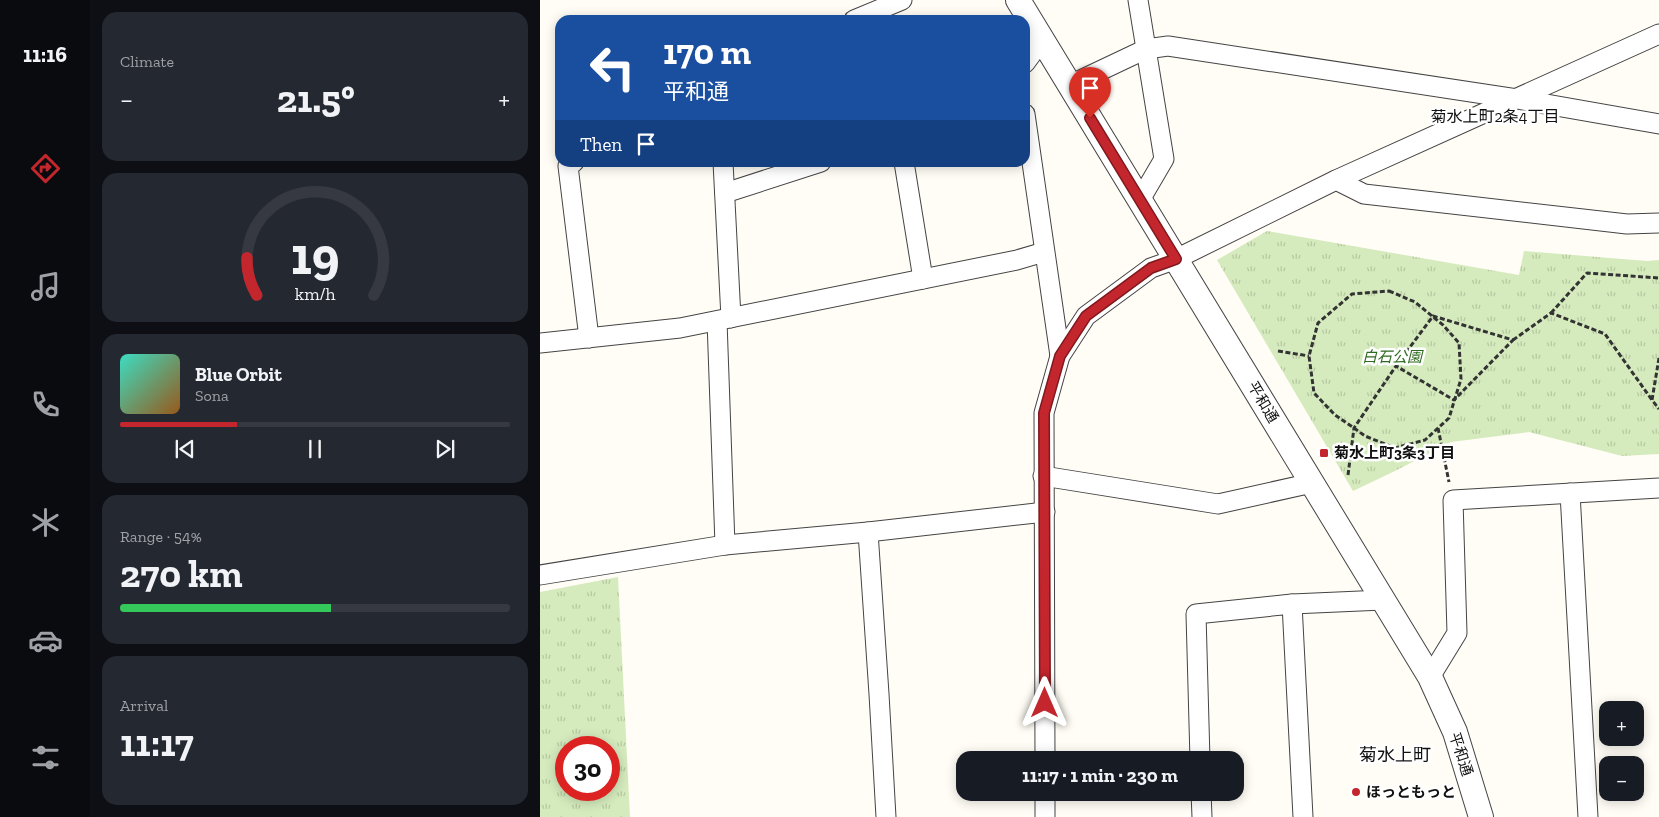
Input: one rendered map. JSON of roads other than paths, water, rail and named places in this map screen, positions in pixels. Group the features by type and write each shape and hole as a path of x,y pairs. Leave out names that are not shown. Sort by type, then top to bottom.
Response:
{"street":[{"path":"878,15 902,0"},
{"name":"平和通","path":"1018,0 1027,15"},
{"path":"1138,0 1164,159 1140,200"},
{"name":"平和通","path":"1030,20 1430,677 1454,732 1481,817"},
{"path":"1045,751 1044,413 1060,356 1086,316 1151,268 1176,259 1336,180 1659,34"},
{"path":"1030,56 1042,40"},
{"path":"1070,86 1146,49 1168,46 1517,99 1659,124"},
{"path":"1030,150 1060,356"},
{"path":"568,167 589,338"},
{"path":"723,167 725,193 725,545"},
{"path":"725,193 806,167"},
{"path":"905,167 923,279"},
{"path":"1336,180 1364,194 1627,224 1659,222"},
{"path":"540,343 680,328 1016,260 1044,252"},
{"path":"1043,476 1218,504 1312,483"},
{"path":"1430,677 1457,633 1453,500 1659,488"},
{"path":"1570,493 1588,817"},
{"path":"540,575 725,545 868,532 1045,512"},
{"path":"868,532 886,817"},
{"path":"1200,751 1196,614 1292,604 1383,600"},
{"path":"1292,604 1303,817"},
{"path":"1045,801 1045,817"},
{"path":"1201,801 1202,817"}],"place":[{"name":"菊水上町3条3丁目","path":"1324,453"},
{"name":"ほっともっと","path":"1356,792"}],"district":[{"name":"菊水上町2条4丁目","path":"1495,116"},
{"name":"菊水上町","path":"1395,755"}],"park label":[{"name":"白石公園","path":"1392,357"}]}
